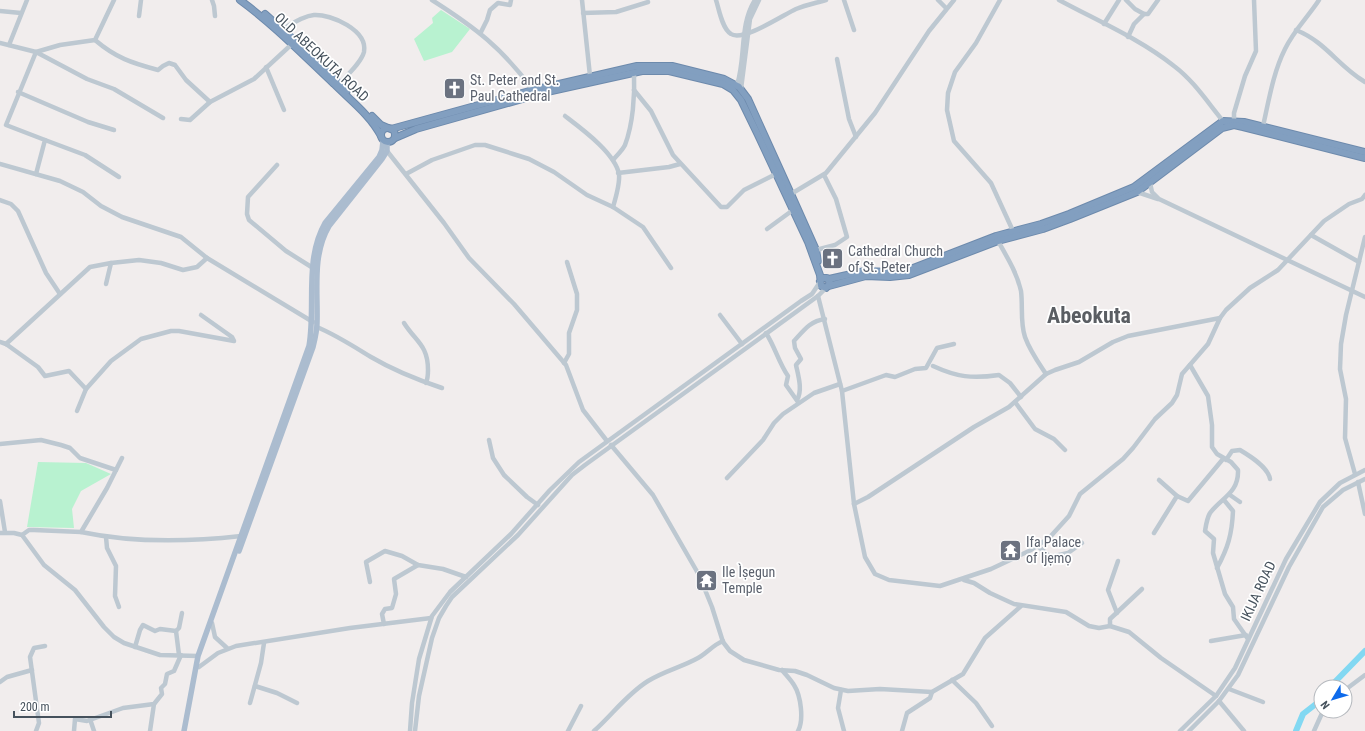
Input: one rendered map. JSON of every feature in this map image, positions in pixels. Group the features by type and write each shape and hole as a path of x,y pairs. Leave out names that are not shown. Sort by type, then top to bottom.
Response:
{"highway":[{"name":"OLD ABEOKUTA ROAD","path":"240,0 292,44 372,122 384,140"},
{"name":"OLD ABEOKUTA ROAD","path":"247,0 283,29 378,123 389,129"},
{"path":"827,287 830,283 822,270 816,250 792,194 739,87 730,81 713,75 661,65 637,66 533,90 382,132 384,140 392,142 395,138 416,128 547,92 654,70 669,71 728,86 741,100 761,134 776,174 812,254 822,287 827,287 866,276 890,277 910,275 998,241 1043,229 1137,192 1211,135 1227,126 1243,127 1365,158"},
{"path":"820,282 823,278 866,270 890,272 908,270 981,242 1068,214 1134,187 1223,122 1234,120 1263,126 1365,152"},
{"path":"389,129 394,133 395,138"}],"main road":[{"path":"187,731 199,667 212,624 299,390 313,347 317,268 323,235 328,226 382,159 387,151 384,140"},
{"path":"184,731 198,656 295,389 309,346 315,324 313,268 316,245 320,233 325,224 379,157 384,140"}],"street":[{"path":"9,45 27,0"},
{"path":"95,40 114,0"},
{"path":"139,16 141,0"},
{"path":"212,0 215,16"},
{"path":"432,0 481,32 506,57 533,90"},
{"path":"481,32 492,6 498,3 510,5 511,0"},
{"path":"582,0 590,76"},
{"path":"716,0 729,33 734,35 746,34 796,10 826,0"},
{"path":"739,87 746,34 753,2 758,0"},
{"path":"844,0 854,30"},
{"path":"938,0 946,8"},
{"path":"792,194 824,175 856,137 875,113 946,8 954,0"},
{"path":"1000,0 976,43 955,72 948,93 947,110 954,141 992,183 1013,231"},
{"path":"1104,24 1118,0"},
{"path":"1126,0 1144,14"},
{"path":"1128,37 1134,24 1144,14 1148,14 1158,0"},
{"path":"1234,120 1234,113 1245,76 1256,51 1254,0"},
{"path":"1263,126 1274,78 1285,50 1296,30 1319,0"},
{"path":"1062,1 1128,37 1177,68 1190,80 1223,122"},
{"path":"583,13 616,12 648,2"},
{"path":"0,11 21,13"},
{"path":"283,29 313,15 322,16 352,27 361,40 364,50 362,57 339,84"},
{"path":"1296,30 1313,37 1344,68 1365,82"},
{"path":"119,177 85,155 6,125 18,92 36,52 60,45 95,40 112,54 130,63 158,70 169,63 175,65 186,80 210,102"},
{"path":"0,43 36,52 87,79 114,89 163,118"},
{"path":"181,119 190,120 210,102 249,82 292,44"},
{"path":"837,59 849,119 856,137"},
{"path":"266,66 284,110"},
{"path":"613,160 626,142 634,90 634,73"},
{"path":"634,90 651,111 669,147 680,164 721,207 732,203 744,190 776,174"},
{"path":"18,92 88,122 114,130"},
{"path":"565,116 587,134 613,160 618,173 617,193 613,207"},
{"path":"36,174 45,140"},
{"path":"406,174 432,160 468,146 485,145 514,154 541,164 587,195 613,207 643,227 671,268"},
{"path":"387,151 469,258 502,291 564,362 583,410 606,441"},
{"path":"0,164 60,181 83,192 101,206 122,217 180,237 207,258 372,357 426,383 442,388"},
{"path":"618,173 669,167 680,164"},
{"path":"277,165 248,197 247,214 249,220 286,251 313,268"},
{"path":"816,250 835,245 847,237 836,199 824,175"},
{"path":"1150,183 1152,192 1159,199"},
{"path":"1137,192 1159,199 1365,298"},
{"path":"818,296 842,391 854,504 865,557 875,574 888,580 940,586 962,580 991,569 1038,546 1057,530 1068,516 1080,494 1133,448 1155,419 1175,399 1182,374 1212,338 1220,318 1250,288 1270,276 1324,222 1338,211 1362,199 1365,195"},
{"path":"0,200 11,204 18,211 46,273 60,294"},
{"path":"768,228 793,210"},
{"path":"1311,235 1359,262"},
{"path":"1355,474 1345,438 1346,393 1340,369 1340,344 1365,237"},
{"path":"998,241 1018,280 1022,300 1022,328 1025,338 1046,374"},
{"path":"6,344 90,267 139,260 162,263 183,270 197,267 207,258"},
{"path":"564,362 569,354 569,333 577,310 577,294 567,262"},
{"path":"106,284 111,264"},
{"path":"410,731 411,708 419,659 432,618 443,600 511,534 564,476 606,441 812,294 820,282"},
{"path":"415,731 419,696 436,626 452,597 518,535 572,475 818,296 827,287"},
{"path":"77,411 86,389 111,361 141,339 171,331 179,331 234,341 201,315"},
{"path":"720,315 730,326 742,344"},
{"path":"854,504 868,497 895,478 1015,402 1046,374 1079,362 1109,344 1128,336 1220,318"},
{"path":"798,401 800,380 796,365 801,360 794,348 794,341 816,320 825,319"},
{"path":"404,323 422,344 426,353 428,362 426,383"},
{"path":"766,333 773,343 782,368 788,376 786,385 798,401"},
{"path":"0,342 6,344 38,367 45,376 69,371 86,389"},
{"path":"842,391 886,375 895,377 915,369 926,368 937,348 954,344"},
{"path":"1190,365 1208,396 1212,426 1212,447 1217,454 1236,466 1238,470 1238,480 1230,495 1210,513 1205,529 1206,533 1214,539 1213,553 1225,594 1233,607 1234,619 1247,637 1211,641"},
{"path":"933,366 953,375 975,378 999,375 1010,384 1020,397"},
{"path":"727,478 763,440 774,423 798,401 814,393 840,384"},
{"path":"1015,402 1035,429 1054,439 1065,450"},
{"path":"0,444 41,440 70,448 80,458 116,470"},
{"path":"489,440 493,458 504,475 527,497 543,507"},
{"path":"612,445 653,495 688,554 712,607 723,641 730,651 739,657 759,665 807,675 841,690 880,689 932,692 964,674 985,638 1021,606"},
{"path":"1158,480 1177,496 1188,501 1232,451 1240,450 1261,465 1269,474 1270,479"},
{"path":"81,532 122,458"},
{"name":"IKIJA ROAD","path":"1180,731 1216,696 1235,668 1247,637 1286,559 1317,507 1332,488 1355,474 1365,470"},
{"name":"IKIJA ROAD","path":"1189,731 1219,701 1238,675 1289,567 1318,514 1336,494 1365,479"},
{"path":"1358,482 1365,514"},
{"path":"1230,495 1240,502"},
{"path":"1154,533 1177,496"},
{"path":"1217,568 1229,545 1234,511 1224,500"},
{"path":"0,501 2,533 22,535 29,530 34,530 81,532 106,537 204,540 241,536"},
{"path":"22,535 44,565 75,590 104,628 114,637 135,647 160,654 198,656"},
{"path":"106,537 107,548 116,566 114,596 119,607"},
{"path":"1038,546 1050,557 1068,553 1082,543"},
{"path":"370,582 366,562 385,551 402,556 418,565 443,569 466,577"},
{"path":"1117,613 1108,590 1118,561"},
{"path":"384,624 382,614 386,609 392,608 396,594 394,579 418,565"},
{"path":"962,580 970,581 990,593 1021,606 1066,612 1094,627 1110,626 1133,635 1161,658 1216,696"},
{"path":"1110,626 1110,619 1142,589"},
{"path":"150,731 154,704 162,694 161,688 165,684 167,674 174,671 180,655 176,631 179,628 182,613"},
{"path":"199,667 226,648 330,631 432,618"},
{"path":"212,624 215,637 226,648"},
{"path":"135,647 143,625 155,631 160,629 176,631"},
{"path":"594,731 630,695 648,681 670,669 698,658 712,646 723,641"},
{"path":"250,703 264,643"},
{"path":"36,731 39,722 31,652 34,648 45,646"},
{"path":"0,682 7,678 32,670"},
{"path":"782,670 795,686 797,692 802,722 798,731"},
{"path":"1353,684 1365,675"},
{"path":"952,680 976,703 992,726"},
{"path":"255,686 276,693 297,703"},
{"path":"1229,689 1263,702"},
{"path":"841,690 838,708 844,731"},
{"path":"902,731 907,713 930,698 932,692"},
{"path":"1219,701 1244,731"},
{"path":"74,731 75,719 90,719 123,708 154,704"},
{"path":"568,731 581,706"},
{"path":"90,719 94,731"},
{"path":"1314,731 1319,719"}],"green space":[{"path":"441,10 470,29 452,52 424,61 414,39 433,23 432,18"},
{"path":"38,462 86,463 111,474 81,491 72,509 74,528 27,527"}],"waterway":[{"path":"1338,679 1365,651"},
{"path":"1296,731 1303,714 1313,706"}],"place":[{"name":"St. Peter and St. Paul Cathedral","path":"455,88"},
{"name":"Cathedral Church of St. Peter","path":"832,259"},
{"name":"Ifa Palace of Ijẹmọ","path":"1011,550"},
{"name":"Ile Ìṣegun Temple","path":"707,580"}],"district":[{"name":"Abeokuta","path":"1089,315"}]}
